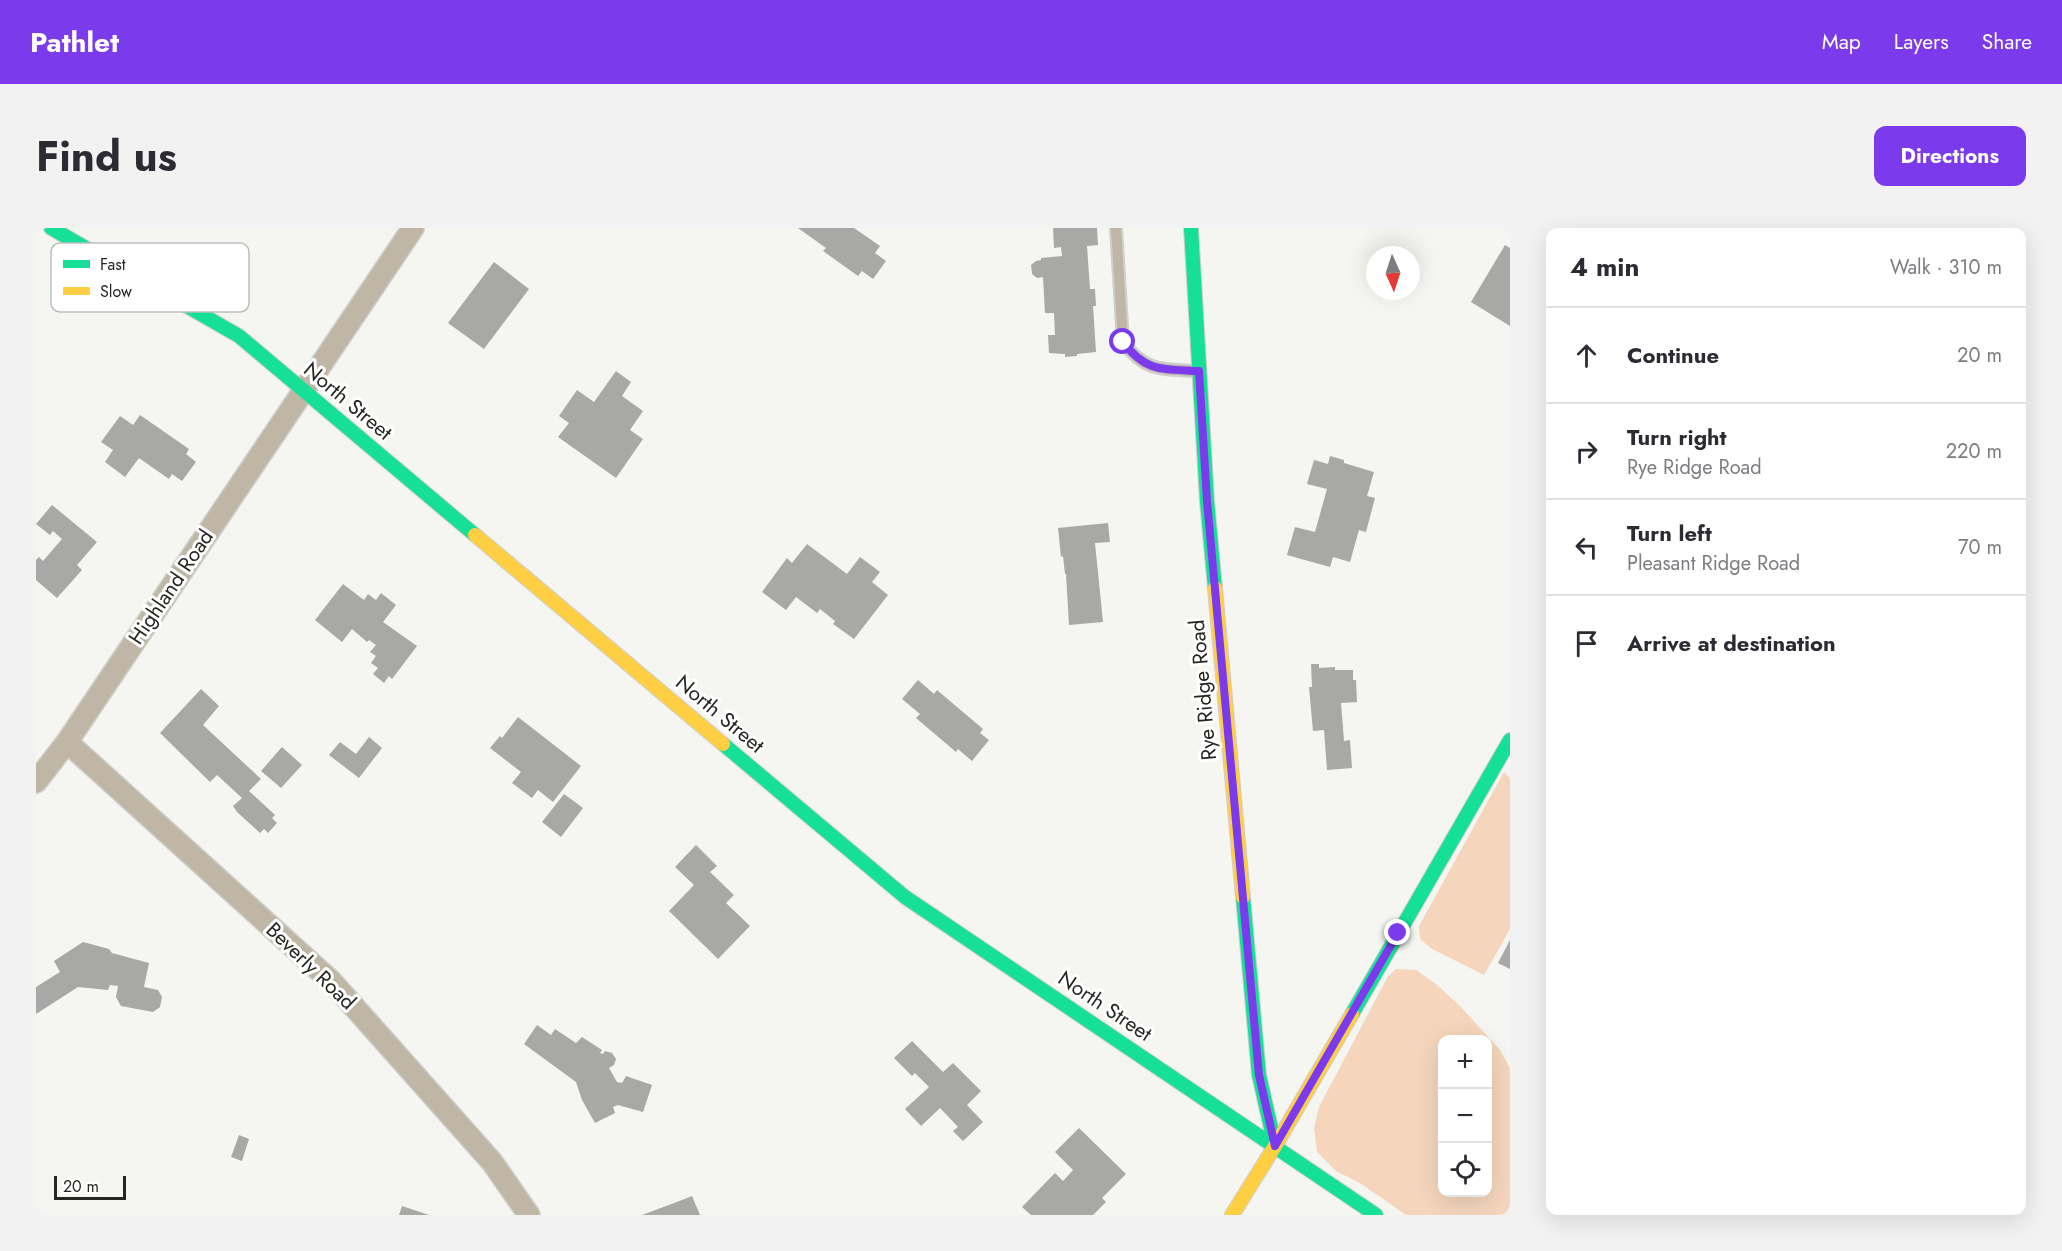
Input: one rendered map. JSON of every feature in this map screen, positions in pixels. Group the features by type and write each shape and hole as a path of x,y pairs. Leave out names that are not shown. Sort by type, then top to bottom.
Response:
{"main road":[{"name":"North Street","path":"51,228 77,243"},
{"name":"Rye Ridge Road","path":"1191,228 1207,501 1259,1075 1275,1146"},
{"name":"North Street","path":"197,312 239,336 905,897 1376,1215"},
{"path":"1232,1215 1275,1146 1510,740"}],"street":[{"name":"Highland Road","path":"36,782 67,742 413,228"},
{"name":"Beverly Road","path":"67,742 333,982 492,1162 529,1215"}],"lane":[{"path":"1116,228 1123,342 1134,357 1149,366 1199,371"}],"shaded area":[{"path":"1504,772 1510,778 1510,929 1484,975 1432,949 1420,939 1419,926"},
{"path":"1396,969 1416,970 1460,1006 1486,1035 1438,1035 1438,1197 1492,1197 1492,1041 1510,1068 1510,1215 1406,1215 1360,1183 1336,1171 1317,1152 1314,1128 1319,1107 1387,978"}],"building":[{"path":"798,228 854,228 880,246 875,253 886,261 873,279 862,271 858,276 823,251 826,248"},
{"path":"1053,228 1097,228 1098,245 1087,246 1090,289 1095,289 1096,306 1093,306 1096,352 1065,357 1065,354 1049,353 1048,335 1055,335 1054,313 1045,313 1043,277 1037,278 1032,274 1031,265 1041,258 1062,256 1061,247 1054,248"},
{"path":"1505,245 1510,248 1510,326 1471,302"},
{"path":"494,262 529,289 484,349 448,323"},
{"path":"616,371 631,382 622,396 643,411 630,430 643,439 616,478 558,437 569,423 559,416 577,390 594,402"},
{"path":"140,415 189,449 186,454 196,462 182,481 172,474 169,479 139,458 125,477 105,462 113,450 101,442 120,416 133,425"},
{"path":"1330,456 1374,472 1367,496 1375,498 1366,532 1359,530 1350,562 1333,557 1330,567 1287,555 1295,527 1315,532 1327,489 1307,484 1314,460 1328,464"},
{"path":"52,505 97,542 77,565 82,570 57,598 36,580 36,560 39,557 43,561 62,539 53,531 50,535 36,524"},
{"path":"1108,523 1110,542 1095,543 1103,622 1069,625 1066,574 1063,556 1061,557 1058,528"},
{"path":"807,544 847,574 860,557 880,572 872,582 888,595 854,639 833,624 835,621 820,609 817,613 796,597 786,610 762,592 787,558 792,563"},
{"path":"343,584 364,600 368,594 376,600 381,593 396,605 383,622 417,646 392,679 389,676 384,683 373,674 378,668 371,663 376,656 370,652 376,645 369,640 367,642 352,629 342,642 315,620"},
{"path":"1311,664 1319,664 1319,668 1335,667 1335,670 1353,670 1357,702 1341,703 1344,741 1350,740 1352,768 1327,770 1324,730 1313,731 1309,687 1312,687"},
{"path":"918,680 934,694 937,690 983,729 980,733 989,740 972,761 958,749 956,752 916,718 920,714 902,699"},
{"path":"201,689 219,706 203,725 261,779 249,791 275,815 272,818 277,823 268,833 264,829 260,833 237,812 233,806 242,798 217,775 210,782 160,733"},
{"path":"518,717 581,766 553,802 538,790 532,798 512,783 521,772 490,748 500,736 502,738"},
{"path":"369,737 382,748 359,778 329,755 340,742 356,754"},
{"path":"282,747 302,765 281,788 261,771"},
{"path":"564,794 583,808 561,837 542,822"},
{"path":"696,845 717,866 710,872 734,895 726,903 750,926 718,959 669,911 694,885 675,867"},
{"path":"1510,940 1510,969 1498,963"},
{"path":"83,942 149,963 144,987 158,990 162,997 160,1007 153,1012 121,1006 116,997 118,986 110,985 108,990 78,987 36,1014 36,987 60,972 54,961"},
{"path":"537,1025 551,1035 555,1029 576,1043 582,1037 602,1050 600,1053 603,1054 605,1051 612,1053 616,1059 614,1065 609,1068 617,1082 622,1083 626,1076 652,1085 643,1112 618,1105 613,1107 615,1113 595,1123 582,1100 576,1082 524,1044"},
{"path":"912,1041 943,1072 953,1063 981,1091 967,1105 983,1122 963,1141 953,1131 958,1127 940,1108 921,1126 905,1109 929,1087 915,1073 912,1076 894,1058"},
{"path":"1079,1128 1126,1174 1102,1198 1106,1202 1093,1215 1031,1215 1022,1207 1055,1173 1063,1181 1073,1170 1055,1152"},
{"path":"239,1135 249,1139 242,1161 231,1157"},
{"path":"692,1196 700,1215 642,1215 682,1200"},
{"path":"402,1206 429,1215 399,1215"}],"traffic: fast":[{"path":"51,228 77,243"},
{"path":"1191,228 1207,501 1215,588"},
{"path":"197,312 239,336 475,535"},
{"path":"1352,1014 1510,740"},
{"path":"723,744 905,897 1376,1215"},
{"path":"1243,897 1259,1075 1275,1146"}],"traffic: slow":[{"path":"475,535 723,744"},
{"path":"1215,588 1243,897"},
{"path":"1232,1215 1352,1014"}],"route":[{"path":"1123,342 1134,357 1149,366 1199,371 1207,501 1259,1075 1275,1146 1398,933"}]}
